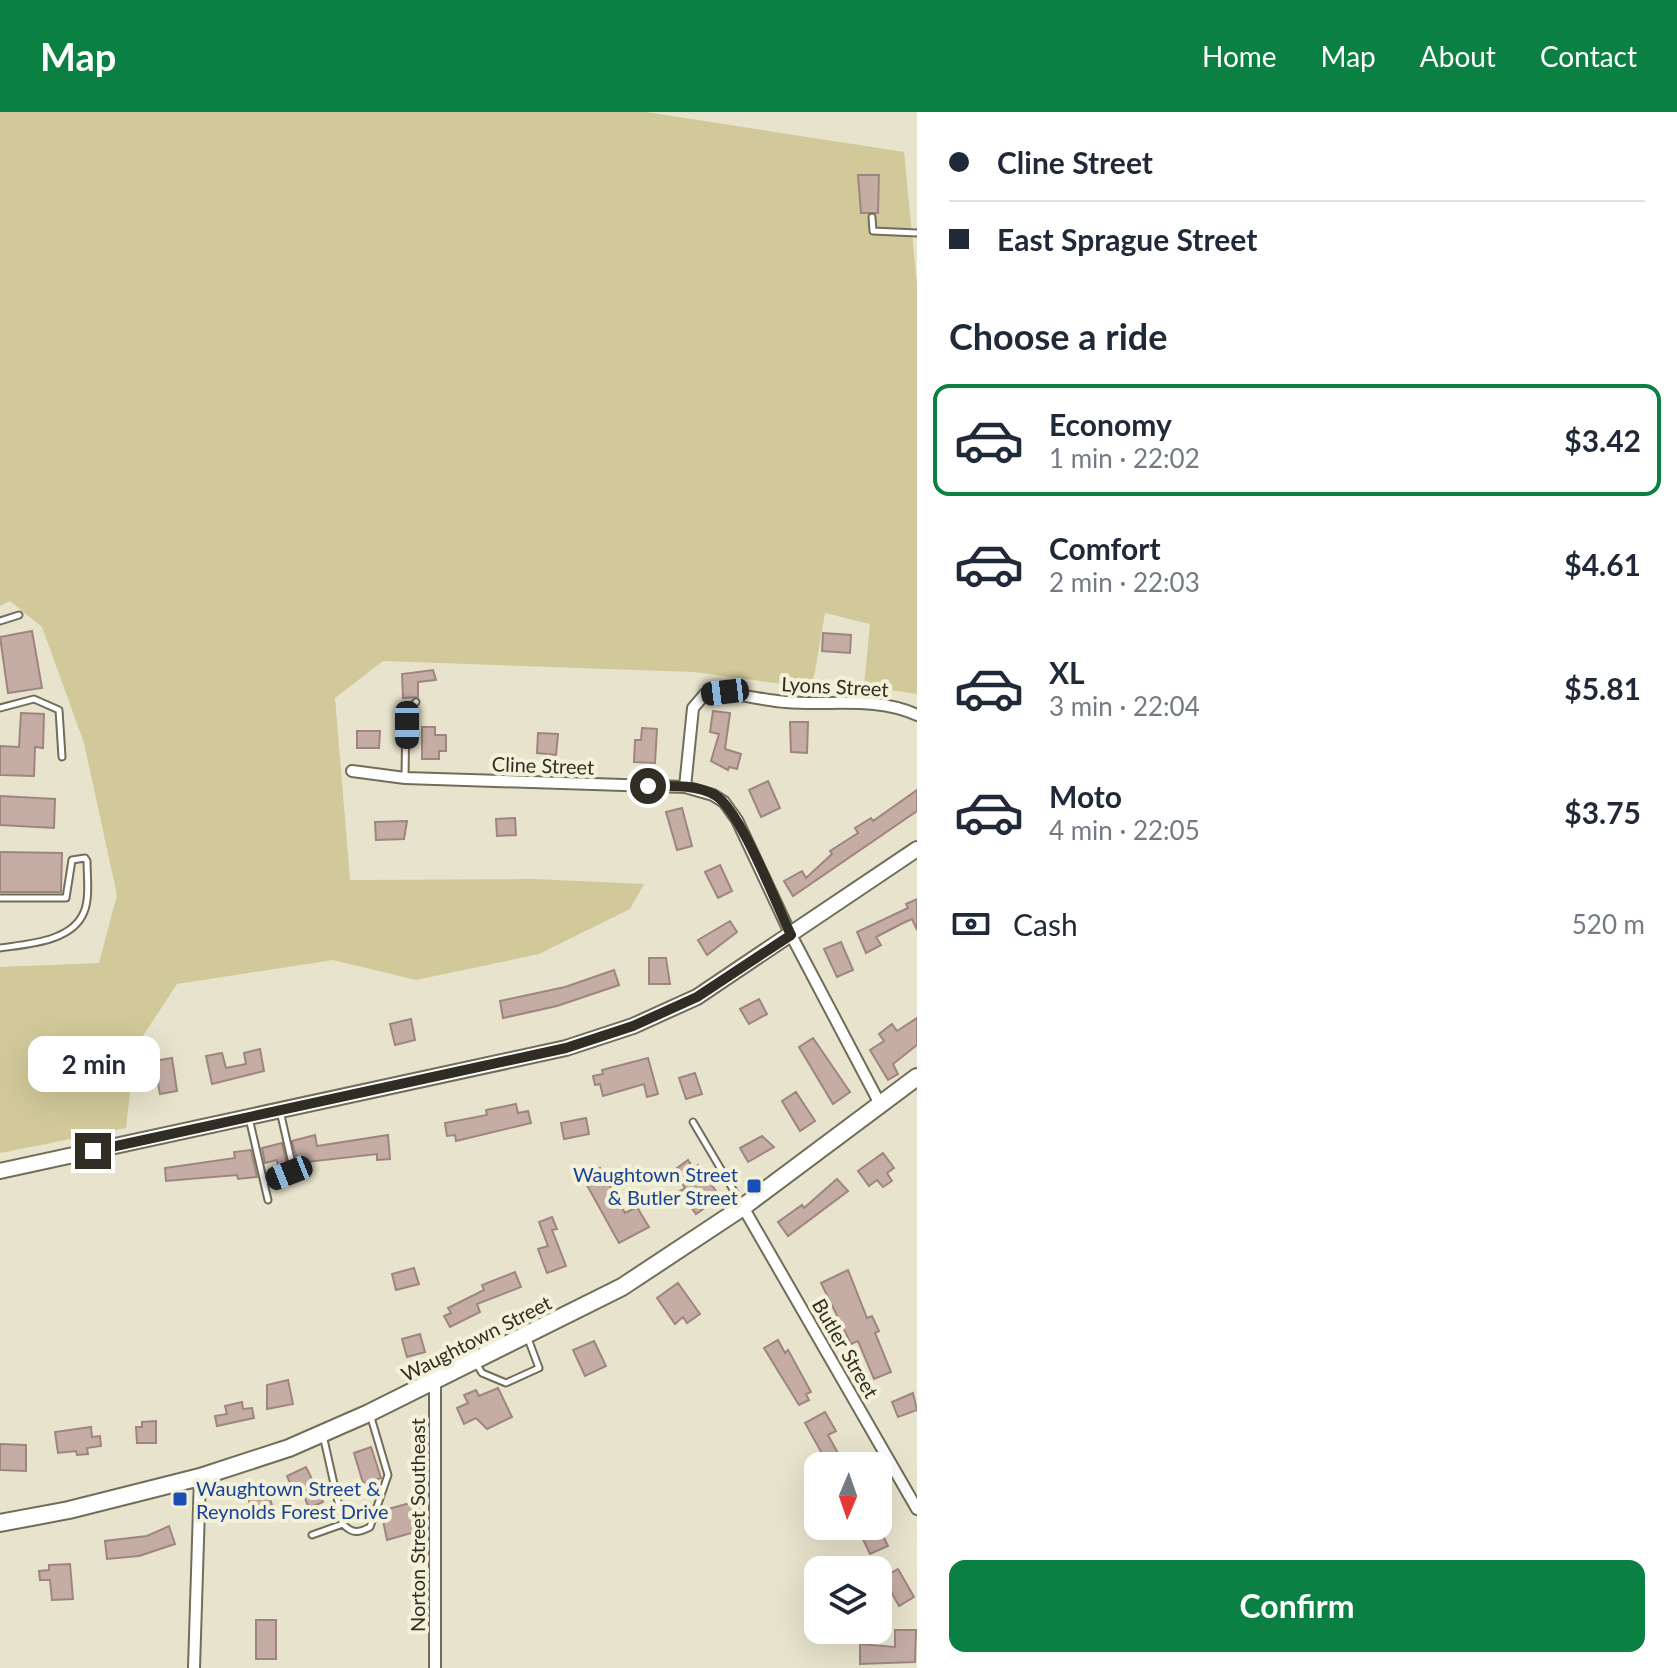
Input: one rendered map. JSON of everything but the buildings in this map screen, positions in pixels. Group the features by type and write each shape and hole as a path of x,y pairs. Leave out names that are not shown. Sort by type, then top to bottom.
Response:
{"main road":[{"name":"Waughtown Street","path":"0,1523 69,1510 200,1477 323,1434 435,1381 622,1287 743,1207 917,1077"}],"street":[{"name":"Lyons Street","path":"685,787 693,708 705,694 725,692 814,704 873,703 917,715"},
{"name":"Cline Street","path":"352,771 405,778 685,787 700,789 724,802 737,820 791,935 880,1104"},
{"path":"0,1171 566,1048 633,1026 697,997 917,849"},
{"name":"Butler Street","path":"743,1207 917,1509"},
{"name":"Norton Street Southeast","path":"435,1381 435,1668"},
{"path":"194,1668 200,1477"}],"lane":[{"path":"872,217 873,231 917,233"},
{"path":"0,621 19,615"},
{"path":"0,708 34,699 59,710 62,757"},
{"path":"405,778 406,712 416,702"},
{"path":"0,898 66,898 72,860 85,858 87,861 86,902 78,921 47,940 0,948"},
{"path":"264,1182 293,1168 280,1110"},
{"path":"248,1117 268,1200"},
{"path":"693,1122 743,1207"},
{"path":"475,1361 482,1373 506,1383 539,1368 541,1364 527,1335"},
{"path":"323,1434 343,1524 349,1530 360,1532 370,1527 385,1489 386,1461 369,1413"},
{"path":"312,1535 343,1524"}],"shaded area":[{"path":"0,112 646,112 904,152 917,285 917,694 864,686 870,624 825,613 812,688 694,672 383,661 335,698 350,880 535,879 644,884 630,909 539,954 416,980 333,960 177,984 135,1048 126,1128 0,1153 0,967 99,963 117,895 84,743 42,627 10,601 0,606"}],"place":[{"name":"Waughtown Street & Butler Street","path":"754,1186"},
{"name":"Waughtown Street & Reynolds Forest Drive","path":"180,1499"}],"route":[{"path":"93,1151 566,1048 633,1026 697,997 791,935 737,820 724,802 700,789 648,786"}]}
